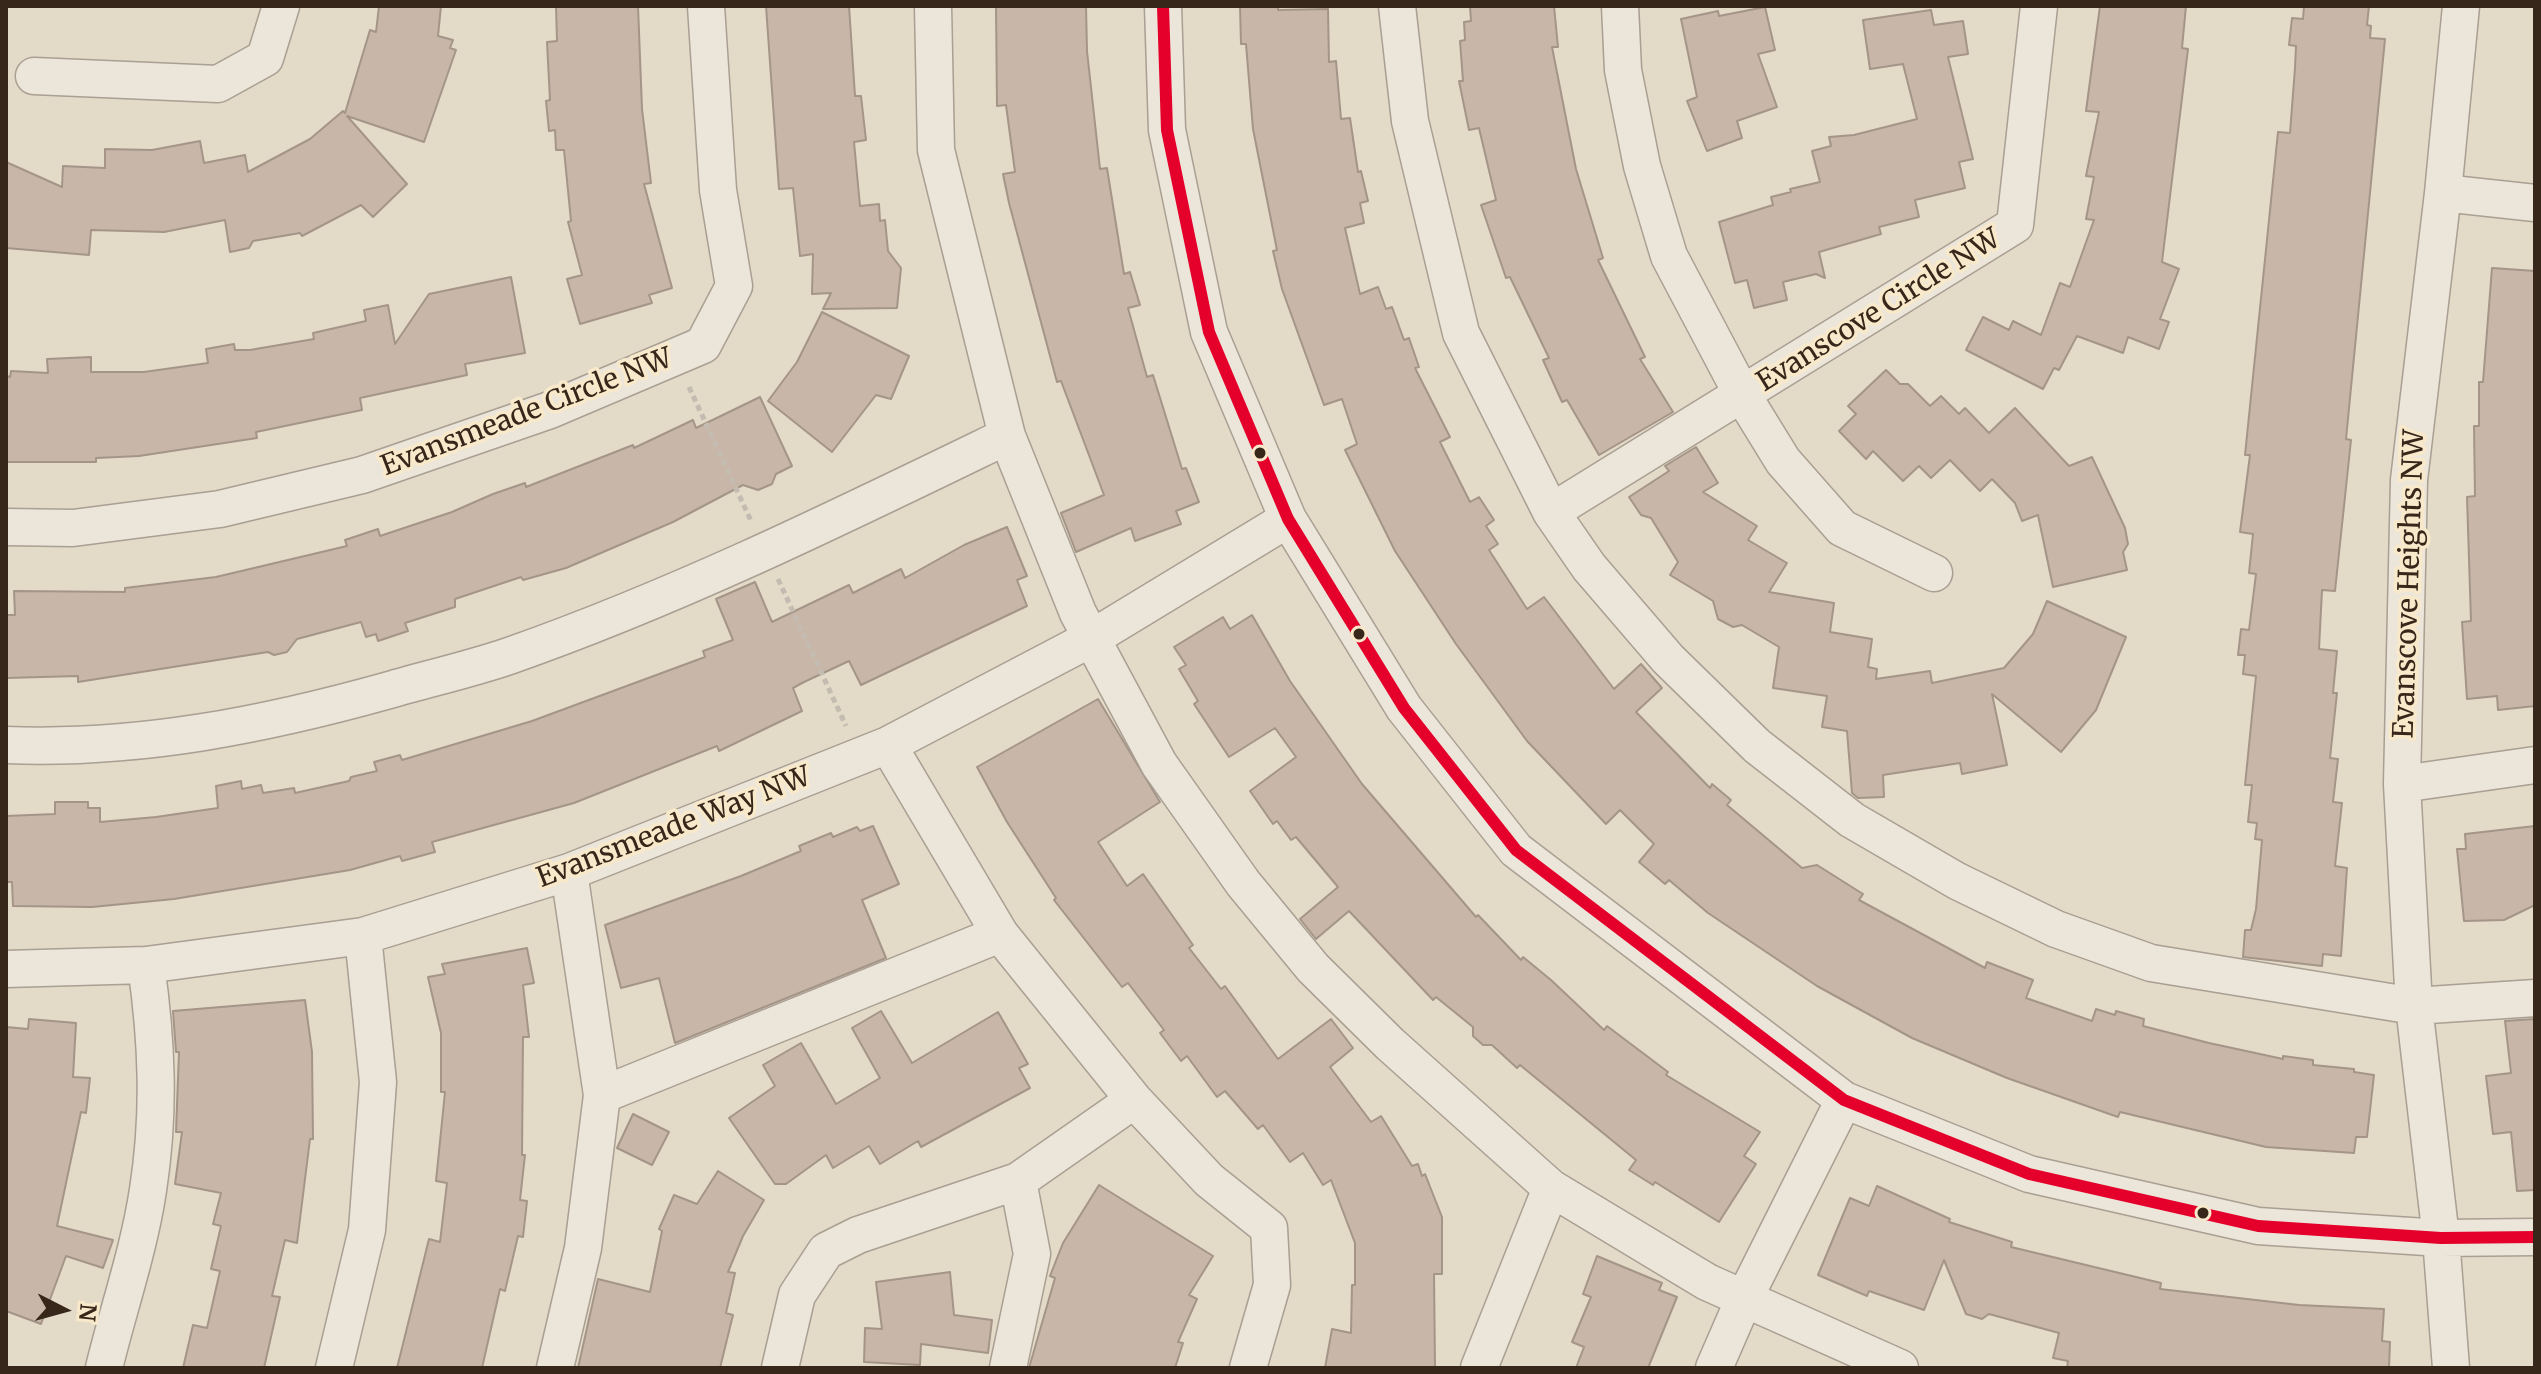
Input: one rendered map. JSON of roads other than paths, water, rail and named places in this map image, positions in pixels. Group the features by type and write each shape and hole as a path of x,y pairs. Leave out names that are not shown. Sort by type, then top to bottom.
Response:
{"street":[{"path":"34,76 218,84 265,58 281,6"},
{"name":"Evansmeade Circle NW","path":"6,527 73,528 220,509 362,475 550,410 703,345 734,286 718,190 706,6"},
{"path":"933,6 936,150 1007,436 1078,613 1159,764 1243,883 1313,968 1390,1044 1551,1188 1707,1282 1900,1368"},
{"path":"1163,6 1167,130 1209,332 1288,519 1404,708 1516,850 1844,1100 2045,1178 2258,1226 2441,1238 2535,1237"},
{"path":"1397,6 1410,121 1461,333 1551,512 1589,567 1658,647 1757,746 1852,820 1957,881 2056,929 2151,963 2414,1006 2535,998"},
{"name":"Evanscove Circle NW","path":"1620,6 1623,70 1642,166 1669,256 1743,396 2015,225 2039,6"},
{"name":"Evanscove Heights NW","path":"2451,1368 2441,1238 2414,1006 2402,784 2409,480 2443,193 2461,6"},
{"path":"2443,193 2535,203"},
{"path":"1551,512 1743,396 1783,461 1842,528 1934,573"},
{"path":"6,745 68,747 176,738 262,723 508,656 766,553 1007,436"},
{"name":"Evansmeade Way NW","path":"6,969 146,965 363,936 569,872 874,750 1092,638 1288,519"},
{"path":"874,750 1000,934 1134,1100 1209,1180 1269,1228 1272,1285 1248,1368"},
{"name":"Evanscove Heights NW","path":"2402,784 2535,765"},
{"path":"555,1368 583,1248 602,1095 569,872"},
{"path":"602,1095 1000,934"},
{"path":"334,1368 367,1230 378,1082 363,936"},
{"path":"104,1368 148,1193 156,1125 157,1044 146,965"},
{"path":"780,1368 797,1295 826,1251 858,1235 1018,1181 1134,1100"},
{"path":"1714,1368 1744,1299 1844,1100"},
{"path":"1008,1368 1032,1254 1018,1181"},
{"path":"1479,1368 1551,1188"}]}
